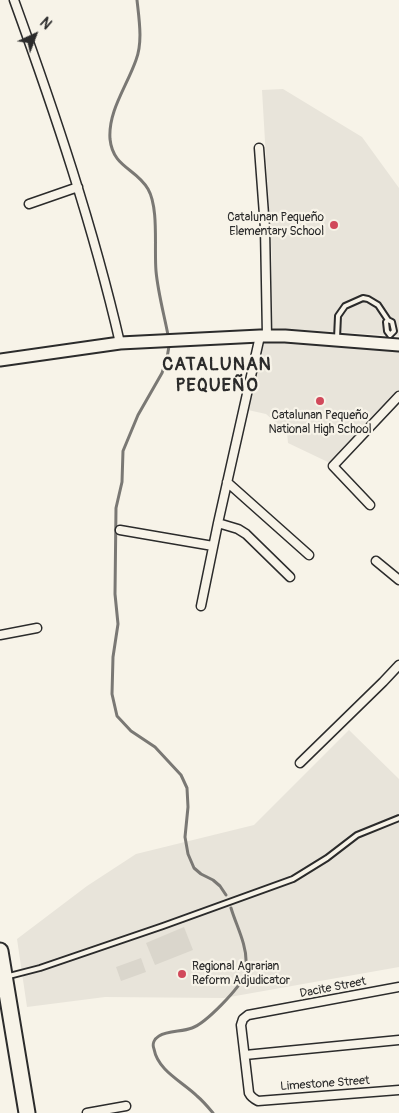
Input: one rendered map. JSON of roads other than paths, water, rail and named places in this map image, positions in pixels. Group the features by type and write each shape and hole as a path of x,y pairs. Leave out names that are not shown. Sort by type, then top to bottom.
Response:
{"highway":[{"path":"0,952 27,1113"}],"street":[{"path":"14,0 47,90 78,187 100,261 120,343"},
{"path":"201,606 227,482 264,336 265,228 259,148"},
{"path":"29,204 78,187"},
{"path":"0,360 120,343 264,336 320,342 337,340 393,342"},
{"path":"370,505 334,466 399,396"},
{"path":"227,482 309,555"},
{"path":"218,523 238,529 246,534 290,577"},
{"path":"120,530 213,546"},
{"path":"376,561 399,580"},
{"path":"0,635 37,628"},
{"path":"300,763 399,665"},
{"name":"Dacite Street","path":"245,1055 241,1025 243,1019 248,1015 399,987"},
{"path":"245,1055 399,1040"},
{"name":"Limestone Street","path":"245,1055 249,1093 258,1101 399,1090"},
{"path":"87,1113 126,1106"}],"lane":[{"path":"337,340 338,316 345,306 363,298 374,302 381,309 388,320 386,322 387,331 393,342"},
{"path":"4,977 40,968 293,879 327,858 357,835 399,818"}],"waterway":[{"path":"137,0 140,30 138,53 112,118 110,139 112,149 120,162 137,176 148,189 154,207 157,279 168,335"},
{"path":"169,346 162,373 138,415 123,451 122,482 116,508 115,594 118,624 113,657 112,694 117,716 131,731 155,747 181,775 187,788 188,807 185,837 188,854 194,868 213,880 226,895"},
{"path":"213,1113 199,1098 160,1064 156,1057 153,1043 163,1034 198,1025 222,1004 242,980 246,971 246,956 231,908"}],"place":[{"name":"Catalunan Pequeño Elementary School","path":"334,225"},
{"name":"Catalunan Pequeño National High School","path":"320,401"},
{"name":"Regional Agrarian Reform Adjudicator","path":"182,974"}],"district":[{"name":"CATALUNAN PEQUEÑO","path":"217,375"}]}
